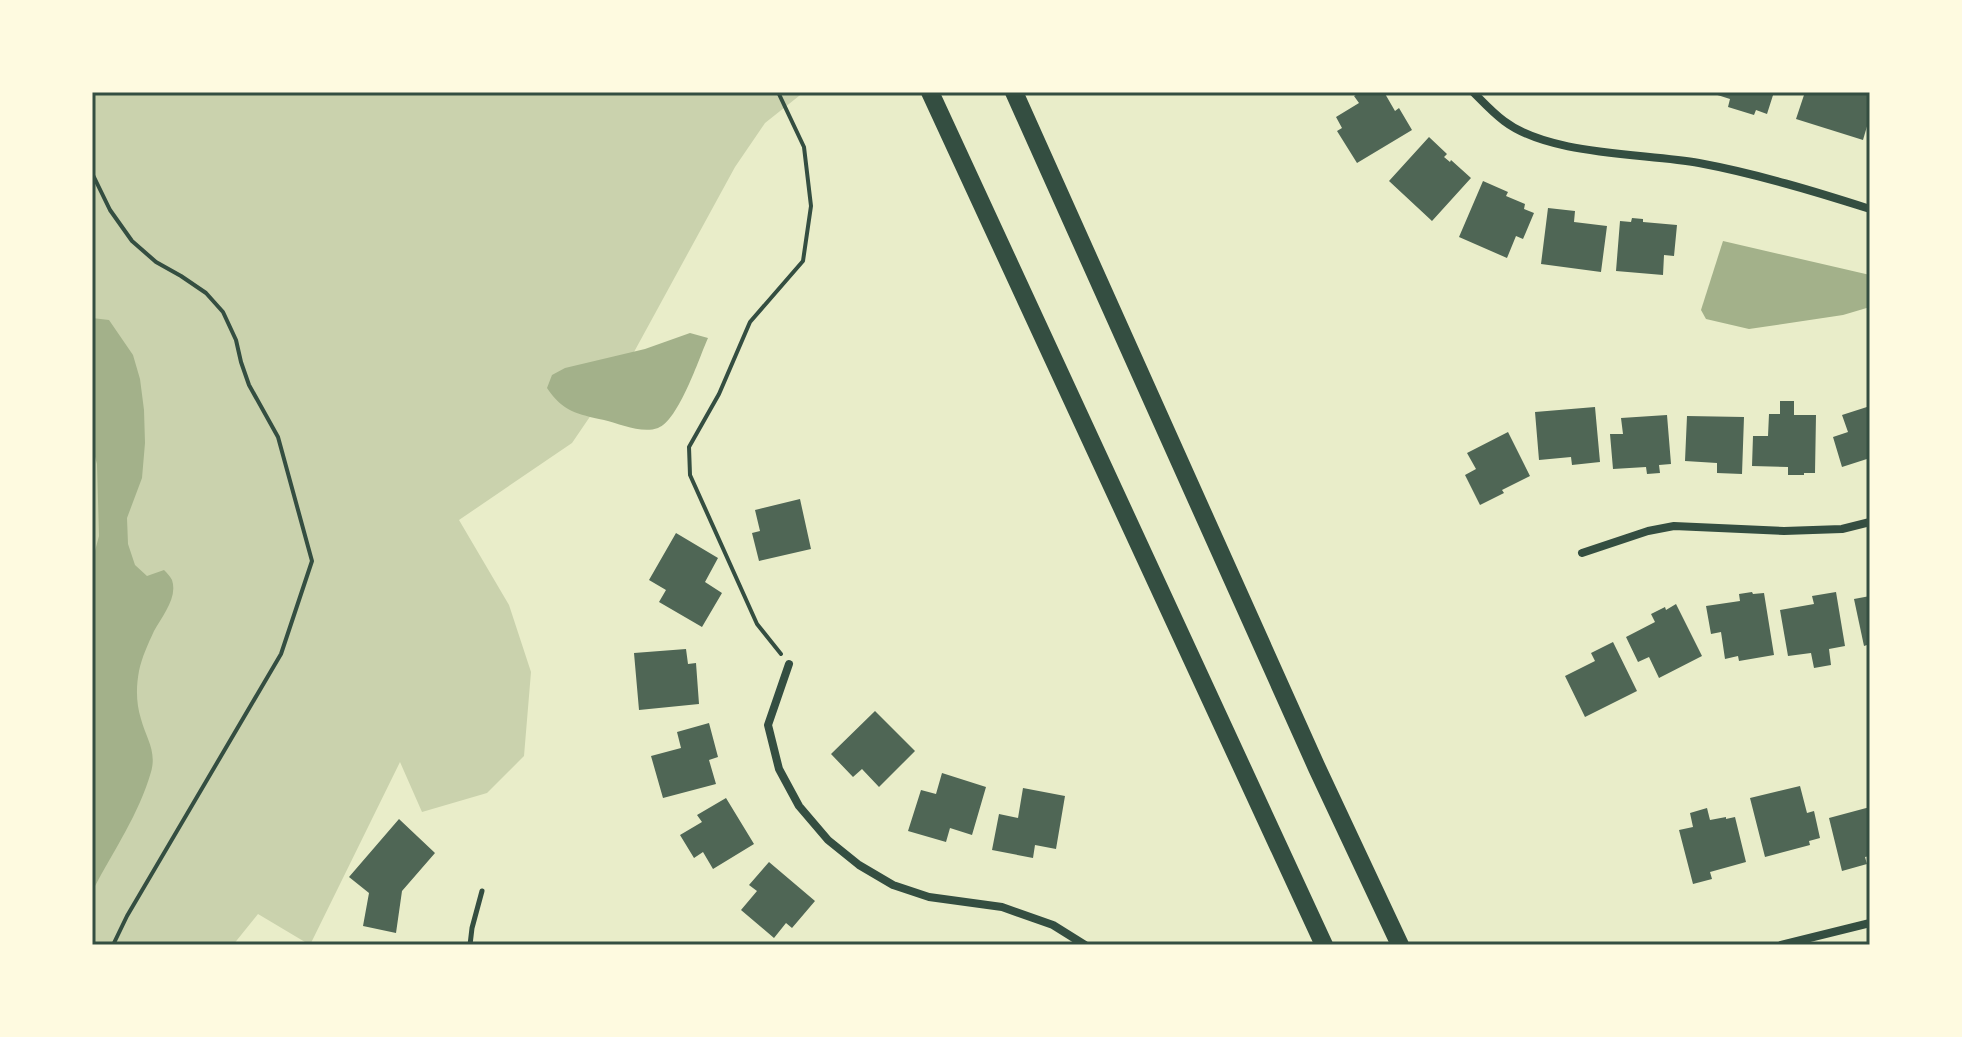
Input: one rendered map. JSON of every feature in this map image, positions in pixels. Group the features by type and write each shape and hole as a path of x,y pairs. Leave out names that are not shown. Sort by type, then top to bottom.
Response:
{"highway":[{"path":"930,92 1324,945"},
{"path":"1014,92 1304,740 1400,945"}],"street":[{"path":"1473,92 1506,123 1539,139 1577,149 1699,163 1794,185 1870,209"},
{"path":"1582,553 1648,531 1674,526 1784,531 1842,529 1870,522"},
{"path":"789,664 768,725 779,769 799,806 828,840 859,865 893,885 929,897 1002,907 1053,925 1085,945"},
{"path":"1781,945 1870,923"}],"lane":[{"path":"470,945 482,891"}],"path":[{"path":"778,92 804,147 811,206 803,261 750,322 719,394 689,447 690,475 757,624 789,664"},
{"path":"92,173 110,210 132,241 156,262 206,293 223,312 236,340 249,385 278,437 312,561 281,654 113,945"}],"shaded area":[{"path":"92,92 804,92 765,123 735,167 634,352 572,443 459,520 509,605 531,672 524,756 487,793 422,812 400,762 310,945 258,914 233,945 92,945"},
{"path":"1723,241 1870,275 1870,307 1843,315 1749,329 1706,319 1701,310"},
{"path":"92,318 109,320 133,355 140,379 145,443 142,478 127,518 128,544 135,565 147,576 164,570 171,579 173,593 147,646 138,677 138,707 152,751 151,772 133,817 92,897 92,562 99,536 97,464 92,446"},
{"path":"690,333 708,338 681,401 666,423 658,428 638,429 578,414 559,402 547,388 552,375 565,368 645,349"}],"building":[{"path":"1361,92 1384,92 1395,111 1399,108 1412,130 1357,163 1337,131 1342,128 1336,117 1359,103 1354,96"},
{"path":"1708,92 1774,92 1767,114 1756,110 1754,115 1728,107 1730,99"},
{"path":"1805,92 1870,92 1870,116 1863,140 1796,119"},
{"path":"1429,137 1447,154 1444,157 1471,178 1432,221 1389,181"},
{"path":"1483,181 1508,192 1506,196 1525,204 1524,209 1534,213 1523,239 1516,236 1507,258 1459,237"},
{"path":"1548,208 1575,211 1574,222 1607,226 1601,272 1541,264"},
{"path":"1632,218 1677,225 1674,256 1664,255 1663,275 1616,271 1620,221 1631,222"},
{"path":"1780,401 1794,401 1794,415 1816,415 1815,473 1788,475 1788,467 1752,466 1753,436 1768,436 1769,414 1780,414"},
{"path":"1870,406 1870,458 1842,467 1833,437 1848,432 1842,415"},
{"path":"1595,407 1600,462 1572,465 1571,457 1539,460 1535,412"},
{"path":"1667,415 1671,464 1659,465 1660,473 1647,474 1646,467 1613,469 1610,434 1623,434 1621,418"},
{"path":"1687,416 1744,417 1742,474 1717,473 1717,463 1685,461"},
{"path":"1508,432 1530,476 1480,505 1465,475 1476,469 1467,453"},
{"path":"800,499 811,549 759,561 752,533 760,531 755,510"},
{"path":"676,533 718,558 705,582 722,593 702,627 659,602 666,590 649,580"},
{"path":"1836,592 1845,646 1829,649 1831,665 1814,668 1811,653 1788,656 1780,610 1814,604 1812,596"},
{"path":"1764,593 1774,655 1739,661 1738,656 1725,659 1721,632 1711,634 1706,606 1740,601 1739,594"},
{"path":"1870,596 1870,644 1864,646 1854,599"},
{"path":"1676,604 1702,656 1659,678 1649,657 1638,662 1626,637 1655,622 1651,614"},
{"path":"1613,642 1637,691 1585,717 1565,676 1595,661 1591,653"},
{"path":"686,649 688,664 696,663 699,704 639,710 634,653"},
{"path":"875,711 915,751 879,787 862,769 853,777 831,754"},
{"path":"709,723 718,757 709,760 716,784 663,798 651,756 681,748 677,732"},
{"path":"942,773 986,787 972,835 950,828 946,842 908,831 921,790 936,794"},
{"path":"1800,786 1807,813 1814,811 1820,838 1809,841 1810,845 1765,857 1750,798"},
{"path":"1023,788 1065,796 1056,849 1035,845 1033,858 992,850 999,814 1018,818"},
{"path":"726,798 754,844 713,869 703,852 694,858 680,835 702,822 697,815"},
{"path":"1870,807 1870,856 1865,857 1867,864 1842,871 1829,818"},
{"path":"1707,808 1710,820 1735,817 1746,862 1710,872 1712,879 1693,884 1679,830 1693,827 1690,813"},
{"path":"399,819 435,853 402,891 396,933 363,926 369,893 349,877"},
{"path":"769,862 815,901 792,928 786,923 774,938 741,910 757,891 749,885"}]}
